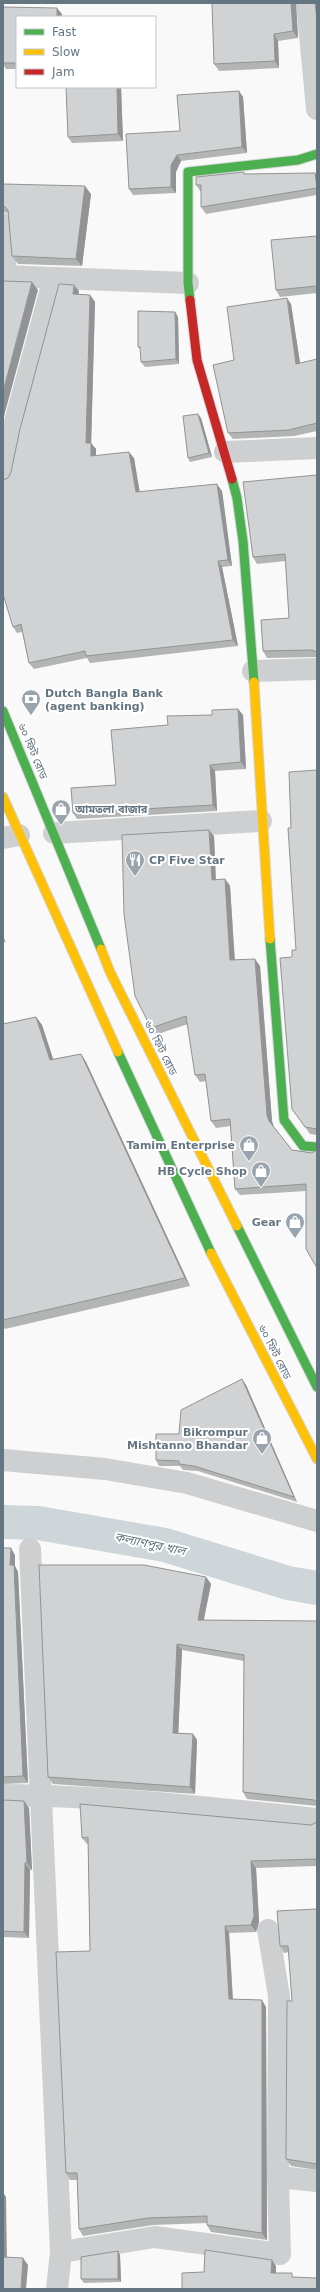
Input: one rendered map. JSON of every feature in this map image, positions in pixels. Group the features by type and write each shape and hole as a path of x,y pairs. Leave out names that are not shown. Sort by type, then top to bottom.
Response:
{"street":[{"path":"307,3 317,109"},
{"path":"317,154 298,160 188,172 188,282 197,360 225,452 237,498 243,541 253,671 261,821 284,1120 303,1146 317,1147"},
{"path":"3,224 4,276 188,282"},
{"path":"3,476 12,433 54,278"},
{"path":"225,452 317,448"},
{"path":"253,671 317,670"},
{"name":"৬০ ফিট রোড","path":"3,711 110,972 317,1387"},
{"name":"৬০ ফিট রোড","path":"3,796 9,811 11,837 197,1225 317,1459"},
{"path":"9,811 42,804"},
{"path":"54,833 261,821"},
{"path":"3,1460 105,1469 187,1484 317,1521"},
{"path":"30,1549 61,2252 57,2289"},
{"path":"3,1795 40,1795 231,1810 317,1819"},
{"path":"61,2252 154,2237 280,2254 278,2177 280,1996 268,1930"},
{"path":"278,2177 317,2181"}],"building":[{"path":"212,3 291,3 293,31 274,34 275,61 214,64"},
{"path":"315,3 317,3 317,20"},
{"path":"3,7 57,8 57,16 16,16 16,63 3,63"},
{"path":"66,88 117,88 118,134 68,137"},
{"path":"239,91 242,147 177,155 171,165 171,187 129,189 126,134 180,131 177,95"},
{"path":"244,172 244,174 315,173 317,188 201,207 201,185 196,185 196,177"},
{"path":"3,184 85,186 76,259 12,256 8,210 3,205"},
{"path":"317,236 317,286 276,290 271,240"},
{"path":"3,281 32,282 3,392"},
{"path":"59,284 74,285 73,294 90,295 86,443 91,443 91,456 129,452 136,492 217,484 228,560 218,561 233,640 86,656 85,651 29,663 21,624 13,627 3,594 3,480 8,478 11,472 20,429"},
{"path":"287,298 296,364 317,359 317,423 289,430 228,433 213,365 234,360 227,307"},
{"path":"138,311 175,312 176,359 141,362 140,347 138,347"},
{"path":"198,414 209,453 188,458 183,416"},
{"path":"317,475 317,652 312,650 263,651 261,620 289,618 285,554 253,557 243,482"},
{"path":"238,709 241,762 210,765 213,805 73,813 71,788 116,785 111,730 168,725 167,716 212,715 212,710"},
{"path":"317,770 317,1129 305,1127 292,1109 280,958 292,957 292,950 296,950 288,828 291,828 289,772"},
{"path":"209,830 212,880 225,879 230,960 255,959 267,1115 269,1121 292,1150 312,1153 317,1150 317,1268 306,1249 306,1184 235,1189 230,1119 211,1121 205,1074 195,1075 186,1016 151,1028 135,996 124,914 122,835"},
{"path":"36,1017 50,1060 81,1054 185,1278 3,1320 3,1024"},
{"path":"242,1379 294,1497 194,1466 179,1464 179,1461 156,1460 156,1434 179,1434 181,1410"},
{"path":"3,1548 11,1548 10,1565 14,1565 23,1776 3,1777"},
{"path":"39,1565 144,1565 206,1577 198,1620 317,1621 317,1802 314,1800 243,1792 244,1655 177,1644 173,1733 193,1734 190,1787 48,1777"},
{"path":"3,1800 24,1801 27,1863 25,1863 24,1932 3,1931"},
{"path":"80,1804 311,1825 317,1822 317,1859 251,1861 254,1916 251,1925 225,1926 229,1999 262,2000 262,2233 207,2225 207,2216 148,2218 79,2229 77,2173 66,2173 56,1952 90,1951 88,1837 82,1838"},
{"path":"317,1909 317,2164 286,2159 287,2001 292,2001 288,1946 280,1946 277,1911"},
{"path":"205,2250 272,2260 271,2273 292,2273 292,2277 317,2278 317,2289 182,2289 182,2273 204,2272"},
{"path":"118,2251 118,2279 81,2279 81,2257"},
{"path":"3,2257 23,2258 21,2289 3,2289"}],"waterway":[{"name":"কল্যাণপুর খাল","path":"3,1522 38,1523 165,1545 288,1583 317,1588"}],"traffic: fast":[{"path":"190,300 188,283 188,172 298,160 317,154"},
{"path":"232,479 237,498 243,541 254,682"},
{"path":"3,711 101,949"},
{"path":"270,939 284,1120 303,1146 317,1147"},
{"path":"118,1052 211,1253"},
{"path":"237,1226 317,1387"}],"traffic: slow":[{"path":"254,682 270,939"},
{"path":"3,797 118,1052"},
{"path":"101,949 110,972 237,1226"},
{"path":"211,1253 317,1459"}],"traffic: jam":[{"path":"190,300 197,360 232,479"}],"place":[{"name":"Dutch Bangla Bank (agent banking)","path":"31,716"},
{"name":"আমতলা বাজার","path":"61,826"},
{"name":"CP Five Star","path":"135,877"},
{"name":"Tamim Enterprise","path":"249,1162"},
{"name":"HB Cycle Shop","path":"261,1188"},
{"name":"Gear","path":"295,1239"},
{"name":"Bikrompur Mishtanno Bhandar","path":"262,1455"}]}
